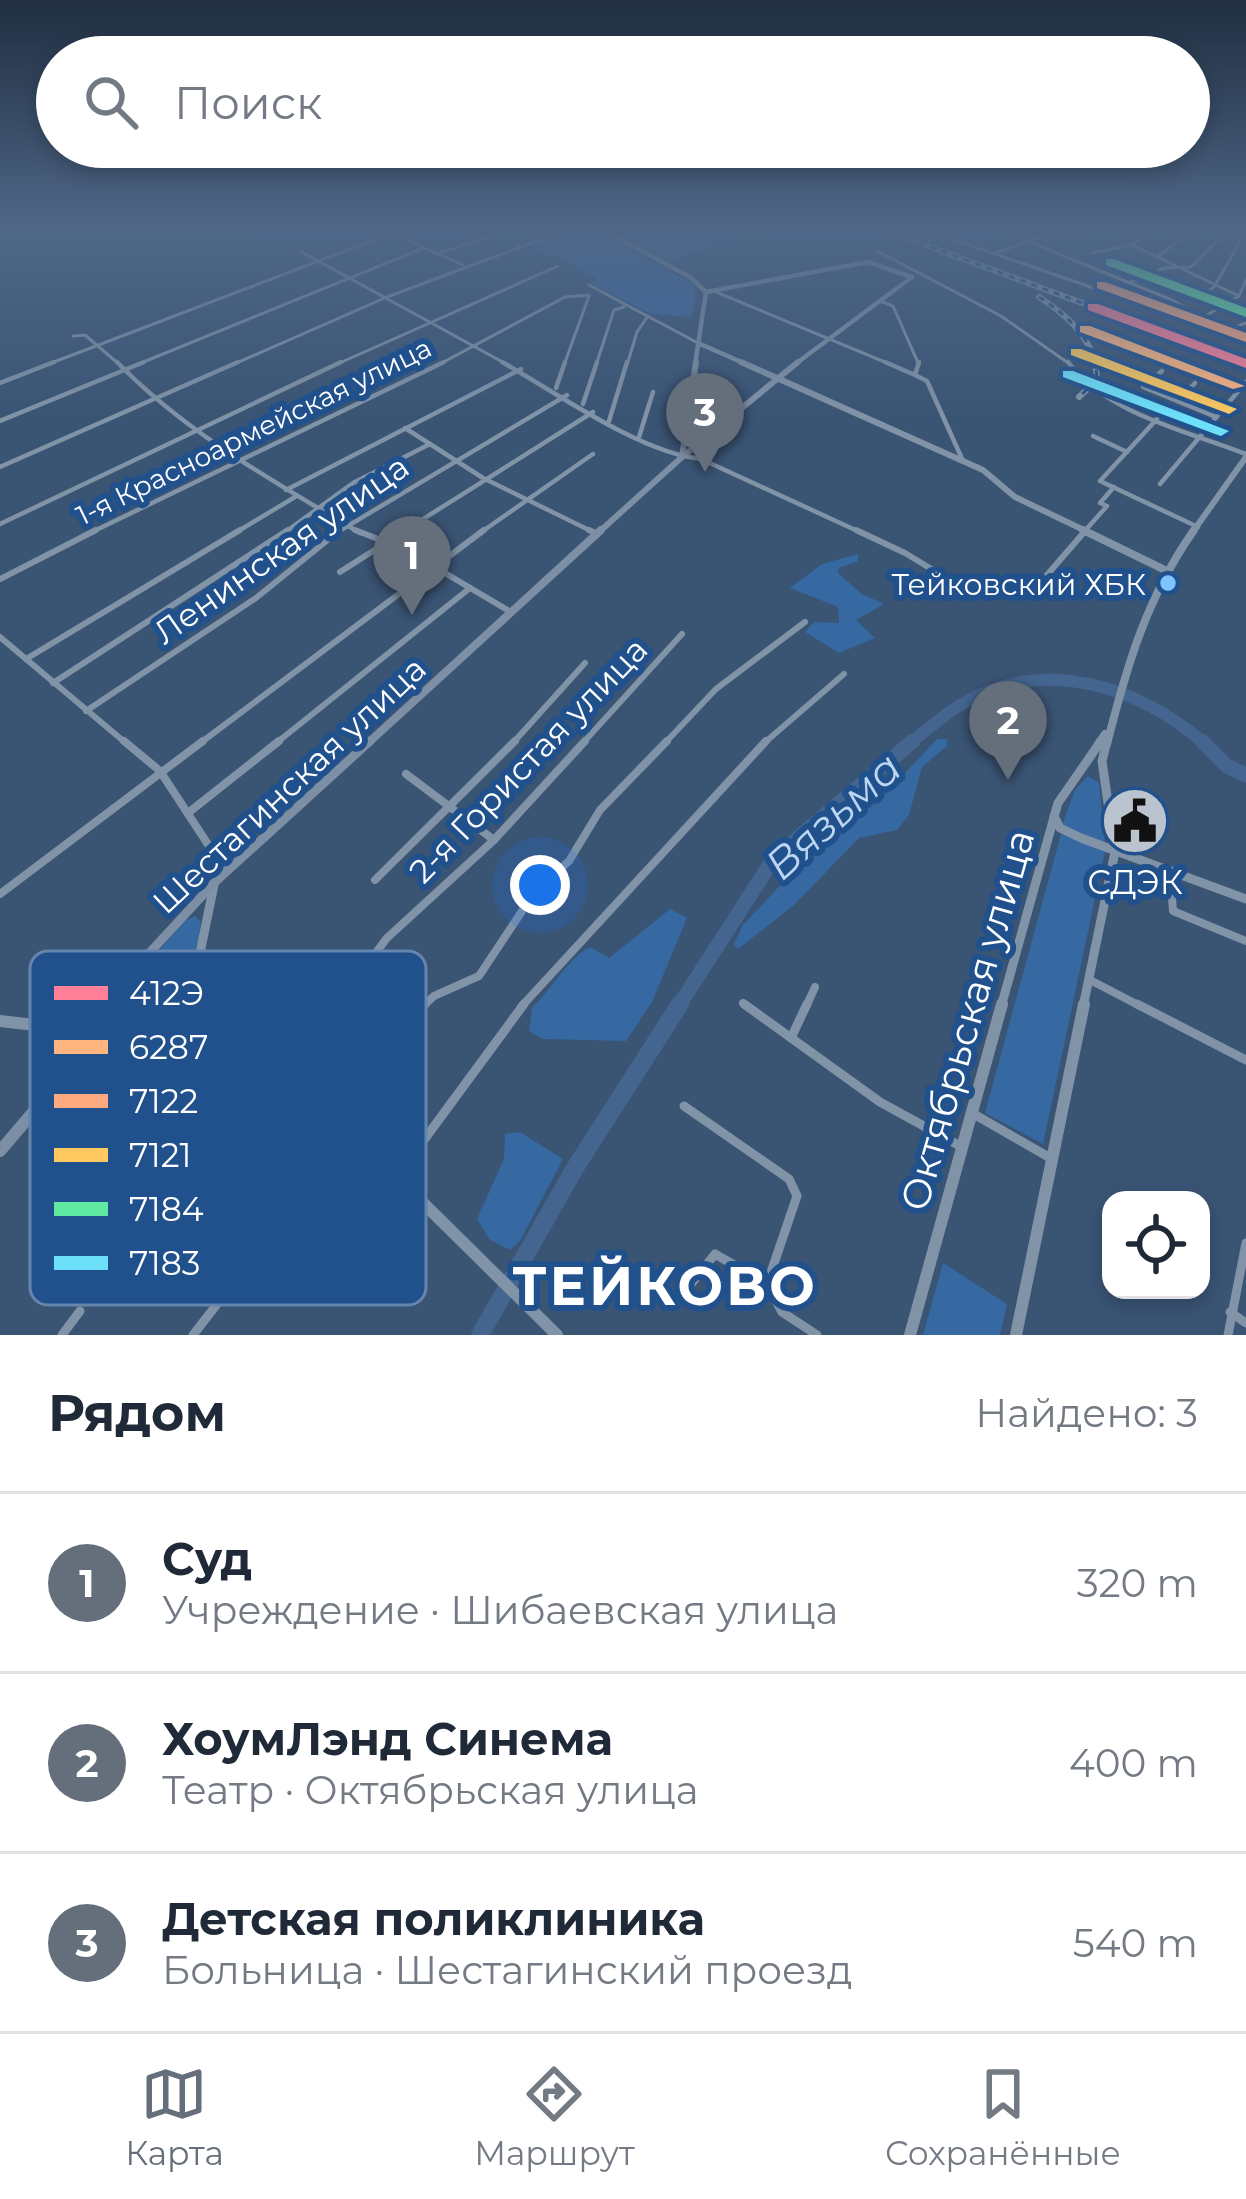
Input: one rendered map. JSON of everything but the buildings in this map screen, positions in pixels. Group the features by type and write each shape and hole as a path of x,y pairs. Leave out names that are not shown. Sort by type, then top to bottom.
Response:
{"main road":[{"path":"682,458 698,343 711,292"},
{"name":"Шестагинская улица","path":"151,951 214,883 682,458"},
{"name":"Шестагинская улица","path":"0,1151 30,1116"}],"street":[{"path":"0,383 234,292"},
{"path":"0,422 315,292"},
{"path":"378,292 609,421 682,458 701,459 905,553 971,593 1034,590 1107,506 1100,503 1114,487"},
{"path":"0,467 399,292"},
{"path":"0,524 496,292"},
{"name":"1-я Красноармейская улица","path":"0,579 237,459 479,346 565,297 594,292"},
{"path":"602,292 698,343 983,470 1015,497 1165,570"},
{"path":"712,292 927,381 963,461"},
{"path":"682,458 777,378 892,292"},
{"path":"956,292 1001,316 1070,364 1078,380 1116,403 1246,456"},
{"path":"1105,292 1235,337"},
{"path":"1148,292 1246,343"},
{"path":"1198,297 1203,292"},
{"path":"1231,292 1239,296"},
{"path":"1202,318 1241,292"},
{"path":"556,388 590,295"},
{"path":"880,301 893,306 909,338 920,364 915,374"},
{"path":"583,404 614,310 631,307"},
{"path":"609,421 637,332 648,316"},
{"path":"1225,331 1246,323"},
{"path":"73,336 85,335 98,344 153,399 194,431 286,490 384,545 435,565 509,611"},
{"path":"286,490 521,369"},
{"path":"1162,370 1142,387 1217,417"},
{"path":"1160,484 1246,382"},
{"path":"1178,401 1195,383"},
{"path":"639,436 652,392"},
{"name":"Ленинская улица","path":"86,711 256,598 347,526 567,394"},
{"path":"340,572 593,412"},
{"path":"1157,419 1100,481 1198,527"},
{"path":"405,428 483,478 595,533"},
{"path":"1093,436 1127,452"},
{"path":"53,683 353,482 430,444"},
{"path":"0,894 435,565 593,454"},
{"name":"Октябрьская улица","path":"1016,1335 1115,852 1103,772 1106,732 1148,602 1165,570 1246,456"},
{"path":"26,659 296,496"},
{"path":"188,813 470,588"},
{"path":"426,1003 479,976 534,893 569,861 600,810 642,764 716,689 806,622"},
{"name":"2-я Гористая улица","path":"377,951 494,840 682,634"},
{"path":"0,637 160,771 226,872"},
{"path":"375,880 585,663"},
{"path":"426,1136 504,1028 579,940 775,730 844,674"},
{"name":"Октябрьская улица","path":"910,1335 1054,816 1106,732"},
{"path":"1082,766 1103,772"},
{"path":"406,774 494,840"},
{"path":"1054,816 1060,828 1115,852 1246,898"},
{"path":"1170,872 1173,911 1246,941"},
{"path":"203,951 214,883"},
{"path":"190,908 206,920"},
{"path":"1092,981 1246,1060"},
{"path":"791,1038 815,987"},
{"path":"743,1003 880,1102 962,1147"},
{"path":"0,1021 30,1024"},
{"path":"685,1106 789,1179 797,1196 767,1284"},
{"path":"972,1113 1053,1159"},
{"path":"426,1208 552,1330"},
{"path":"1228,1335 1246,1243"},
{"path":"680,1298 715,1254 767,1284 782,1312 818,1335"},
{"path":"193,1335 216,1305"},
{"path":"62,1335 80,1311"},
{"path":"1231,1312 1246,1323"}],"shaded area":[{"path":"609,292 695,292 691,317 651,314"},
{"path":"858,554 858,561 839,568 838,573 862,594 884,604 856,620 875,638 839,653 805,632 814,622 839,623 838,607 790,588 822,564"},
{"path":"937,739 947,739 947,746 922,767 909,815 897,830 859,838 794,905 738,949 734,944 743,925 831,831 880,800"},
{"path":"1088,776 1099,783 1105,843 1062,825 1075,790"},
{"path":"1061,834 1105,851 1043,1144 985,1113"},
{"path":"670,909 687,918 652,1002 626,1041 543,1039 529,1031 532,1008 576,957 590,947 609,958"},
{"path":"195,916 201,922 196,951 159,951"},
{"path":"520,1132 563,1159 520,1241 510,1250 489,1239 477,1219 504,1159 505,1134"},
{"path":"943,1263 1007,1304 1000,1335 923,1335"}],"waterway":[{"name":"Вязьма","path":"909,744 955,708 993,690 1057,680 1120,693 1150,706 1205,744"},
{"name":"Вязьма","path":"678,1007 774,858 913,741"},
{"name":"Вязьма","path":"1202,741 1205,744"},
{"name":"Вязьма","path":"1205,744 1227,766 1246,775"},
{"name":"Вязьма","path":"480,1335 575,1168 680,1004"}],"railway":[{"path":"1053,292 1093,307"},
{"path":"1039,297 1071,322 1092,353 1097,380 1079,397"}],"transit line":[{"name":"7122","path":"1121,292 1246,338"},
{"name":"7184","path":"1191,292 1246,313"},
{"name":"412Э","path":"1093,307 1246,364"},
{"name":"6287","path":"1085,329 1238,386"},
{"name":"7121","path":"1076,352 1229,409"},
{"name":"7183","path":"1068,374 1221,431"}],"place":[{"name":"Детская поликлиника","path":"705,472"},
{"name":"Тейковский ХБК","path":"1168,583"},
{"name":"Суд","path":"412,615"},
{"name":"ХоумЛэнд Синема","path":"1008,780"},
{"name":"СДЭК","path":"1135,821"}],"district":[{"name":"ТЕЙКОВО","path":"665,1286"}]}
